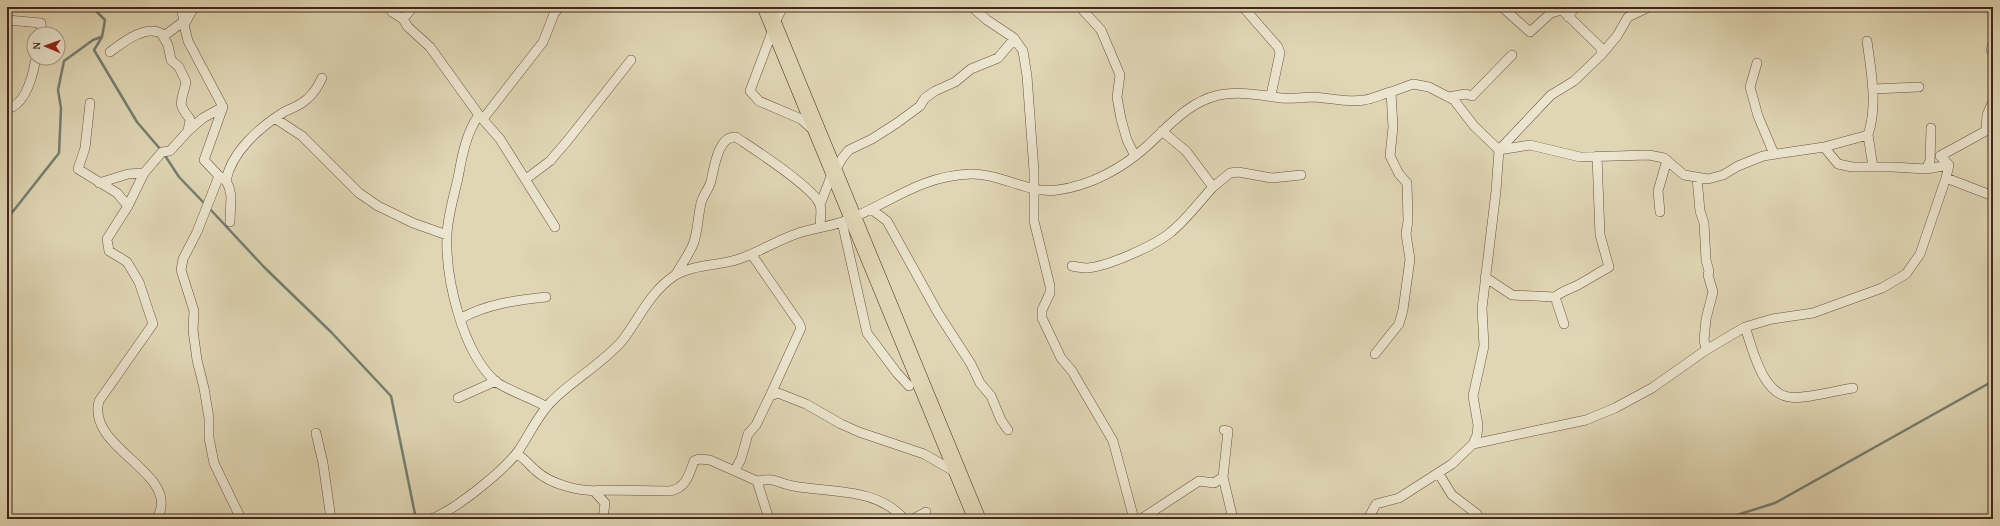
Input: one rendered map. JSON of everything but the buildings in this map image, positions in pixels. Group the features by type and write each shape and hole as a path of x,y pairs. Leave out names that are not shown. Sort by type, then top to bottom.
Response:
{"highway":[{"path":"766,7 977,519"}],"street":[{"path":"181,7 188,41 223,107 204,160 222,178 231,196 230,222"},
{"path":"164,36 184,23 194,7"},
{"path":"390,7 392,12 403,20 408,27 434,52 481,117 500,139 555,227"},
{"path":"403,20 413,7"},
{"path":"547,407 496,381 477,356 460,319 449,280 447,235 461,162 471,126 481,117 542,42 554,14 559,7"},
{"path":"783,7 778,16 750,92 759,102 801,119 813,129 829,153 830,179"},
{"path":"972,7 1014,39 1023,51 1027,76 1034,171 1034,221 1050,286 1050,293 1042,310 1042,318 1061,358 1072,371 1113,441 1134,519"},
{"path":"1080,7 1101,30 1120,75 1117,97 1121,119 1127,140 1135,156"},
{"path":"1243,7 1278,47 1280,53 1271,95"},
{"path":"1502,7 1530,32 1551,13 1575,7"},
{"path":"1368,519 1376,504 1399,498 1439,474 1452,464 1473,444 1477,435 1478,425 1473,396 1484,346 1482,308 1496,191 1499,150 1551,95 1574,81 1601,55 1617,36 1628,17 1649,7"},
{"path":"1563,11 1601,48 1601,55"},
{"path":"7,20 41,23 41,26"},
{"path":"110,52 128,38 136,35 157,31 164,36 171,60 179,66 186,82 180,104 181,109 190,119 188,131"},
{"path":"820,226 820,205 830,179 842,157 849,150 872,139 897,123 920,106 925,98 935,91 955,82 971,69 998,58 1014,39"},
{"path":"1867,41 1873,89 1872,123 1868,135 1873,167"},
{"path":"1993,43 1991,50 1993,54"},
{"path":"1448,97 1466,94 1472,96 1512,55"},
{"path":"526,179 555,156 587,119 610,85 630,60"},
{"path":"1758,63 1750,87 1758,116 1774,154"},
{"path":"8,110 20,102 34,72 35,66"},
{"path":"241,519 214,463 209,438 209,418 197,360 193,330 194,311 181,270 183,259 222,178 240,148 246,145 254,135 285,112 291,111 313,94 322,78"},
{"path":"435,518 477,491 516,454 547,407 560,393 610,354 624,338 658,289 676,274 700,266 725,264 752,255 795,234 820,226 842,222 919,184 945,177 973,174 1040,191 1056,191 1084,185 1116,169 1135,156 1182,112 1218,95 1237,93 1271,95 1286,98 1329,98 1351,102 1368,100 1414,84 1429,87 1454,100 1474,126 1499,150"},
{"path":"1873,89 1919,87"},
{"path":"1375,354 1399,324 1403,310 1410,259 1406,234 1408,221 1407,183 1399,174 1390,156 1393,127 1391,92"},
{"path":"1949,166 1940,156 1989,128 1987,115 1993,101"},
{"path":"90,103 85,148 78,169 99,183 117,192 128,206"},
{"path":"157,519 162,507 160,495 156,486 132,459 111,440 98,420 96,410 99,401 153,324 139,282 127,262 109,251 107,239 128,206 144,174 162,152 170,151 188,131 204,118 223,107"},
{"path":"276,119 302,136 359,193 378,206 447,235"},
{"path":"1926,169 1930,161 1931,128"},
{"path":"1162,131 1186,151 1213,187"},
{"path":"1499,150 1530,145 1580,157 1649,155 1664,158 1684,175 1708,179 1723,175 1738,166 1763,156 1824,147 1868,135"},
{"path":"676,274 693,243 701,202 711,182 713,166 718,153 731,136 736,137 779,166 815,197 820,205"},
{"path":"1824,147 1830,152 1838,164 1852,168 1873,167 1926,169 1949,166"},
{"path":"1485,277 1512,295 1555,297 1563,291 1578,285 1590,277 1610,268 1600,235 1597,156"},
{"path":"1660,212 1658,191 1667,160"},
{"path":"1473,444 1586,420 1615,408 1652,388 1706,350 1745,327 1772,319 1813,313 1882,288 1906,274 1920,254 1949,166"},
{"path":"1072,266 1088,268 1110,262 1148,247 1171,232 1192,213 1213,187 1230,173 1234,172 1272,178 1301,175"},
{"path":"99,183 128,174 144,174"},
{"path":"1697,178 1700,211 1705,227 1706,260 1709,271 1708,275 1713,292 1706,319 1704,340 1706,350"},
{"path":"1946,178 1993,196"},
{"path":"871,209 887,221 938,313 971,364 980,383 991,396 1000,420 1008,430"},
{"path":"842,222 866,333 909,386"},
{"path":"735,470 741,459 748,434 756,425 801,328 752,255"},
{"path":"460,319 488,307 504,303 546,297"},
{"path":"1555,297 1564,324"},
{"path":"1745,327 1759,366 1771,388 1780,394 1790,398 1853,388"},
{"path":"458,398 496,381"},
{"path":"770,396 778,393 792,398 859,432 924,454 968,480"},
{"path":"1224,430 1228,431 1223,477 1234,519"},
{"path":"316,433 323,463 331,519"},
{"path":"516,454 524,458 535,471 559,484 577,489 594,491 670,491 679,489 685,483 694,461 698,459 710,460 726,469 735,470 757,481 770,478 792,486 841,491 865,496 882,503 898,513 904,519"},
{"path":"1439,474 1452,494 1477,514 1478,519"},
{"path":"1141,519 1199,481 1214,482 1223,477"},
{"path":"757,481 769,519"},
{"path":"594,491 605,503 603,519"},
{"path":"913,519 926,512"}],"waterway":[{"path":"92,7 105,20 102,37 94,50 137,122 161,150"},
{"path":"7,219 59,153 61,108 58,90 64,61 93,40 101,37"},
{"path":"164,154 179,177 205,204"},
{"path":"209,208 264,267 331,332 391,396 416,519"},
{"path":"1724,519 1775,503 1993,381"}]}
